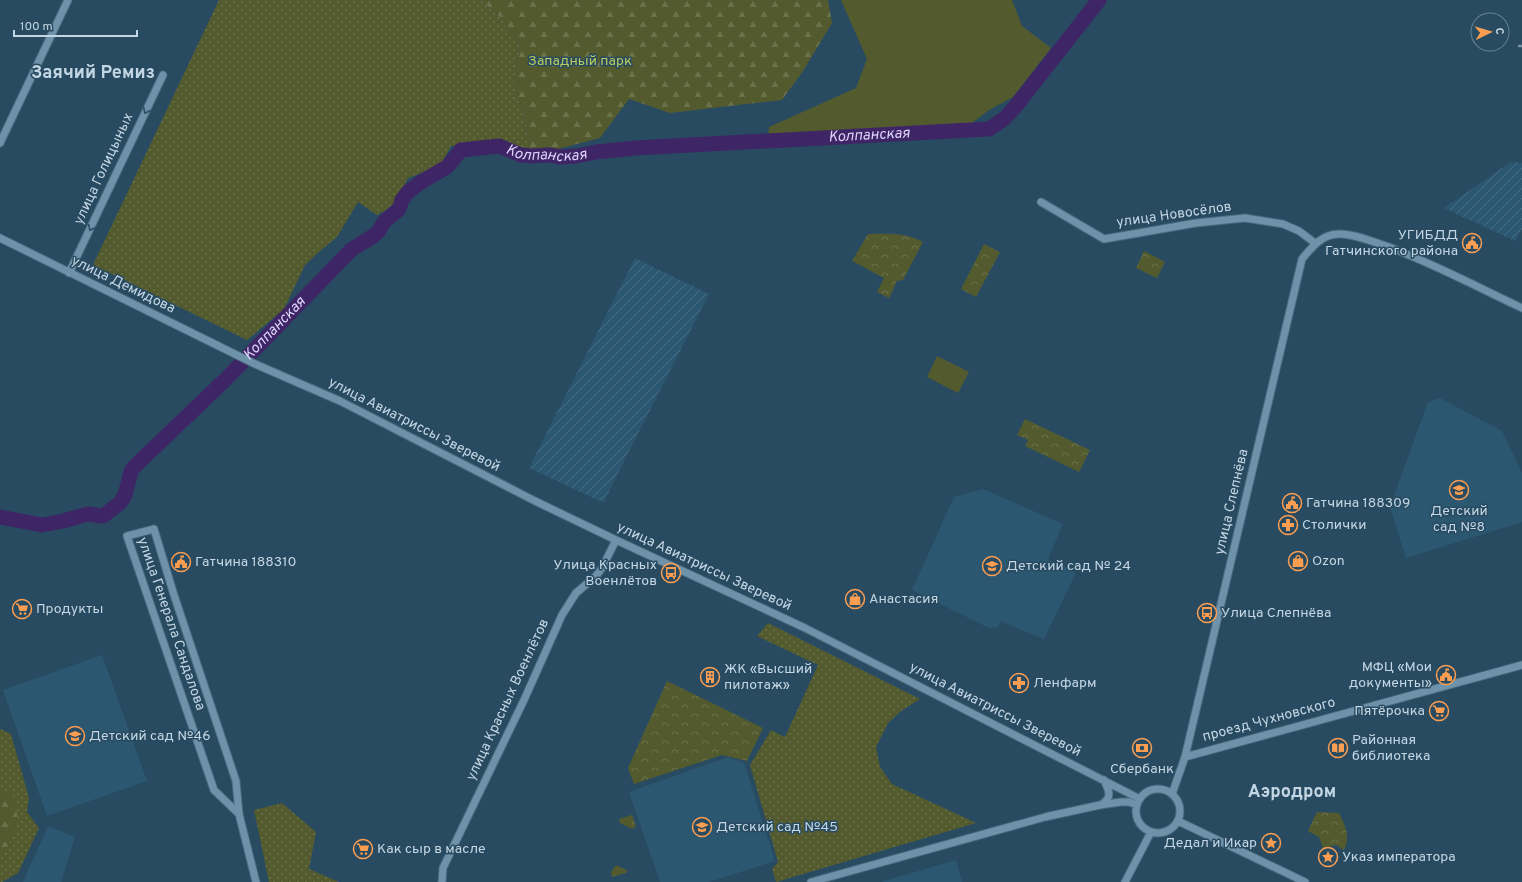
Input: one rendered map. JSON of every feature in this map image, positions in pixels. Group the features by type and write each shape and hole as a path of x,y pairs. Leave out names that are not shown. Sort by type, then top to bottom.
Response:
{"street":[{"path":"0,143 68,0"},
{"name":"улица Голицыных","path":"69,273 163,75"},
{"name":"улица Новосёлов","path":"1041,202 1104,239 1196,223 1245,218 1283,224 1299,231 1315,243"},
{"name":"улица Слепнёва","path":"1172,794 1185,757 1302,259 1315,243 1325,238 1338,234 1360,236 1434,265 1522,308"},
{"name":"улица Демидова","path":"0,238 69,273 236,353 255,364"},
{"name":"улица Авиатриссы Зверевой","path":"255,364 332,398 616,540 805,628 1104,780 1138,802"},
{"name":"улица Генерала Сандалова","path":"239,814 214,790 127,536 154,529 174,595 236,780 239,814 256,882"},
{"name":"улица Красных Военлётов","path":"442,882 443,868 524,700 562,615 576,594 596,576 602,568 616,540"},
{"name":"проезд Чухновского","path":"1185,757 1522,665"},
{"path":"1100,805 1106,801 1109,796 1109,790 1104,780"},
{"path":"1161,790 1172,794 1178,802 1180,811 1178,821 1171,829 1162,833 1151,832 1142,826 1136,816 1138,802 1149,791 1161,790"},
{"path":"811,882 1045,817 1100,805 1121,802 1138,802"},
{"path":"1178,821 1305,882"},
{"path":"1125,882 1151,832"}],"shaded area":[{"path":"1511,162 1522,163 1522,229 1515,241 1444,208"},
{"path":"635,258 709,294 604,503 529,468"},
{"name":"Детский сад №8","path":"1440,398 1502,431 1522,473 1522,522 1406,558 1390,507 1428,402"},
{"name":"Детский сад № 24","path":"983,489 1063,524 1048,559 1076,573 1044,639 1000,621 998,627 989,628 912,590 954,497"},
{"name":"Детский сад №46","path":"102,655 147,781 47,816 3,690"},
{"name":"Детский сад №45","path":"728,757 744,763 775,861 709,882 660,882 629,792"},
{"path":"48,826 75,837 61,882 23,882"},
{"path":"956,860 962,882 881,882 949,862"}],"green space":[{"path":"219,0 480,0 496,12 520,45 514,85 524,114 531,156 498,143 451,146 440,166 408,178 393,206 377,215 358,202 337,237 305,265 284,309 247,340 93,265"},
{"name":"Западный парк","path":"480,0 828,0 832,23 803,71 782,100 670,113 629,99 600,138 531,156 524,114 514,85 520,45 496,12"},
{"path":"841,0 1012,0 1022,26 1051,48 1013,97 989,110 968,126 768,137 769,127 856,88 867,59"},
{"path":"868,234 903,235 923,242 903,280 897,281 889,298 877,292 884,278 852,261"},
{"path":"984,244 1000,252 976,297 961,289"},
{"path":"1144,251 1165,262 1157,278 1136,268"},
{"path":"937,356 969,372 958,393 927,377"},
{"path":"1025,419 1090,450 1079,472 1025,446 1028,440 1017,435"},
{"path":"768,623 920,699 901,711 888,723 876,747 880,767 892,784 976,823 776,882 772,869 778,862 750,765 771,730 785,737 818,665 757,636"},
{"path":"667,681 763,728 747,761 722,755 634,784 628,768"},
{"path":"0,729 11,734 29,798 27,812 39,828 18,873 2,882 0,882 0,859 13,791 0,791"},
{"path":"0,791 13,791 18,819 11,840 1,859 0,859"},
{"path":"282,803 316,832 309,869 339,882 269,882 254,810"},
{"path":"1317,812 1339,813 1347,836 1344,850 1336,845 1323,848 1319,837 1308,831"},
{"path":"632,815 636,826 632,829 620,823 619,819"},
{"path":"616,865 628,871 612,877 611,872"}],"waterway":[{"name":"Колпанская","path":"0,517 42,525 88,514 103,516 120,503 125,495 131,471 134,467 226,379 352,249 378,232 384,222 399,209 402,200 408,192 421,182 447,167 461,150 499,146 521,155 549,155 560,157 635,148 989,129 1004,119 1015,107 1099,0"}],"place":[{"name":"УГИБДД Гатчинского района","path":"1472,243"},
{"name":"Детский сад №8","path":"1459,490"},
{"name":"Гатчина 188309","path":"1292,503"},
{"name":"Столички","path":"1288,525"},
{"name":"Ozon","path":"1298,561"},
{"name":"Гатчина 188310","path":"181,562"},
{"name":"Детский сад № 24","path":"992,566"},
{"name":"Улица Красных Военлётов","path":"671,573"},
{"name":"Анастасия","path":"855,599"},
{"name":"Продукты","path":"22,609"},
{"name":"Улица Слепнёва","path":"1207,613"},
{"name":"МФЦ «Мои документы»","path":"1446,675"},
{"name":"ЖК «Высший пилотаж»","path":"710,677"},
{"name":"Ленфарм","path":"1019,683"},
{"name":"Пятёрочка","path":"1439,711"},
{"name":"Детский сад №46","path":"75,736"},
{"name":"Сбербанк","path":"1142,748"},
{"name":"Районная библиотека","path":"1338,748"},
{"name":"Детский сад №45","path":"702,827"},
{"name":"Дедал и Икар","path":"1271,843"},
{"name":"Как сыр в масле","path":"363,849"},
{"name":"Указ императора","path":"1328,857"}],"district":[{"name":"Заячий Ремиз","path":"93,73"},
{"name":"Аэродром","path":"1292,792"}]}
